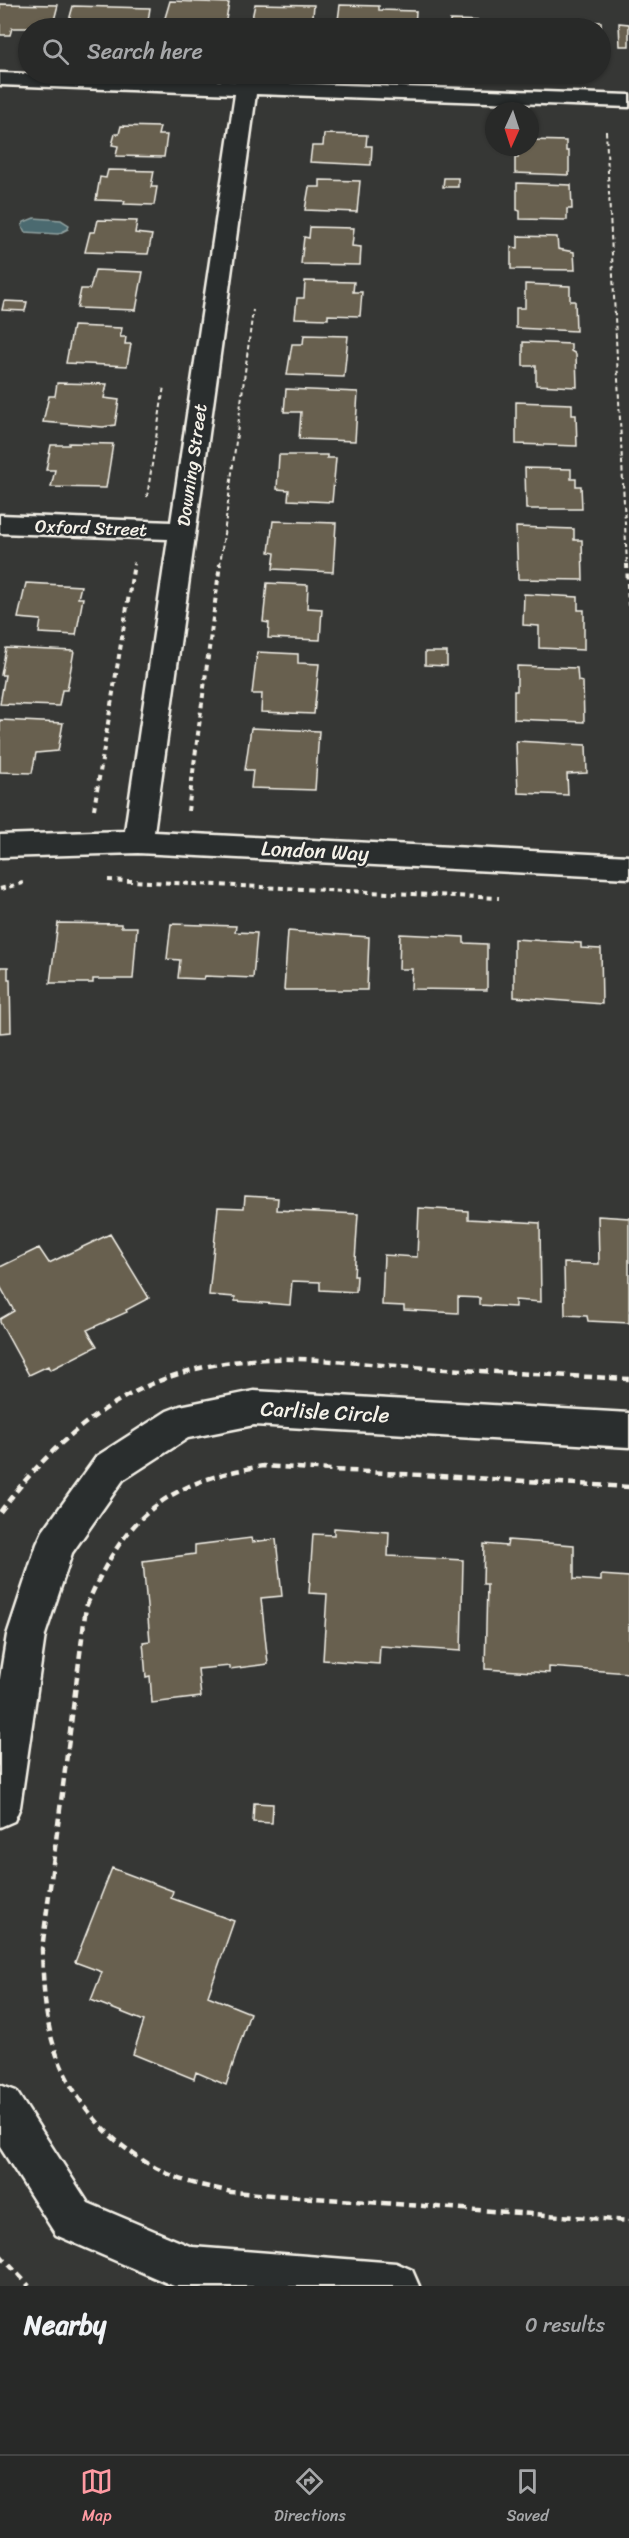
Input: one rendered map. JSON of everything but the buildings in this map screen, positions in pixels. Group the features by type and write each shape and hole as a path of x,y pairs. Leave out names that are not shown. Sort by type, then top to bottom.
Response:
{"street":[{"path":"0,79 18,80"},
{"path":"137,84 629,101"},
{"name":"Downing Street","path":"138,842 246,88"},
{"name":"Oxford Street","path":"0,524 182,531"},
{"name":"London Way","path":"0,846 138,842 629,867"},
{"name":"Carlisle Circle","path":"0,1807 26,1635 56,1544 110,1468 180,1423 254,1408 629,1430"},
{"path":"0,2107 72,2219 191,2270 396,2286"}],"path":[{"path":"606,126 629,606"},
{"path":"187,821 254,301"},
{"path":"95,818 93,807 135,557"},
{"path":"99,880 500,898"},
{"path":"0,889 27,882"},
{"path":"629,1487 263,1466 221,1472 184,1487 152,1508 125,1533 113,1549 86,1607 41,1976 43,2006 49,2032 69,2083 99,2127 138,2158 160,2171 204,2188 231,2192 629,2221"},
{"path":"0,2255 29,2286"}],"water":[{"path":"34,218 61,220 69,225 68,229 58,234 25,232 22,226 24,222"}]}
